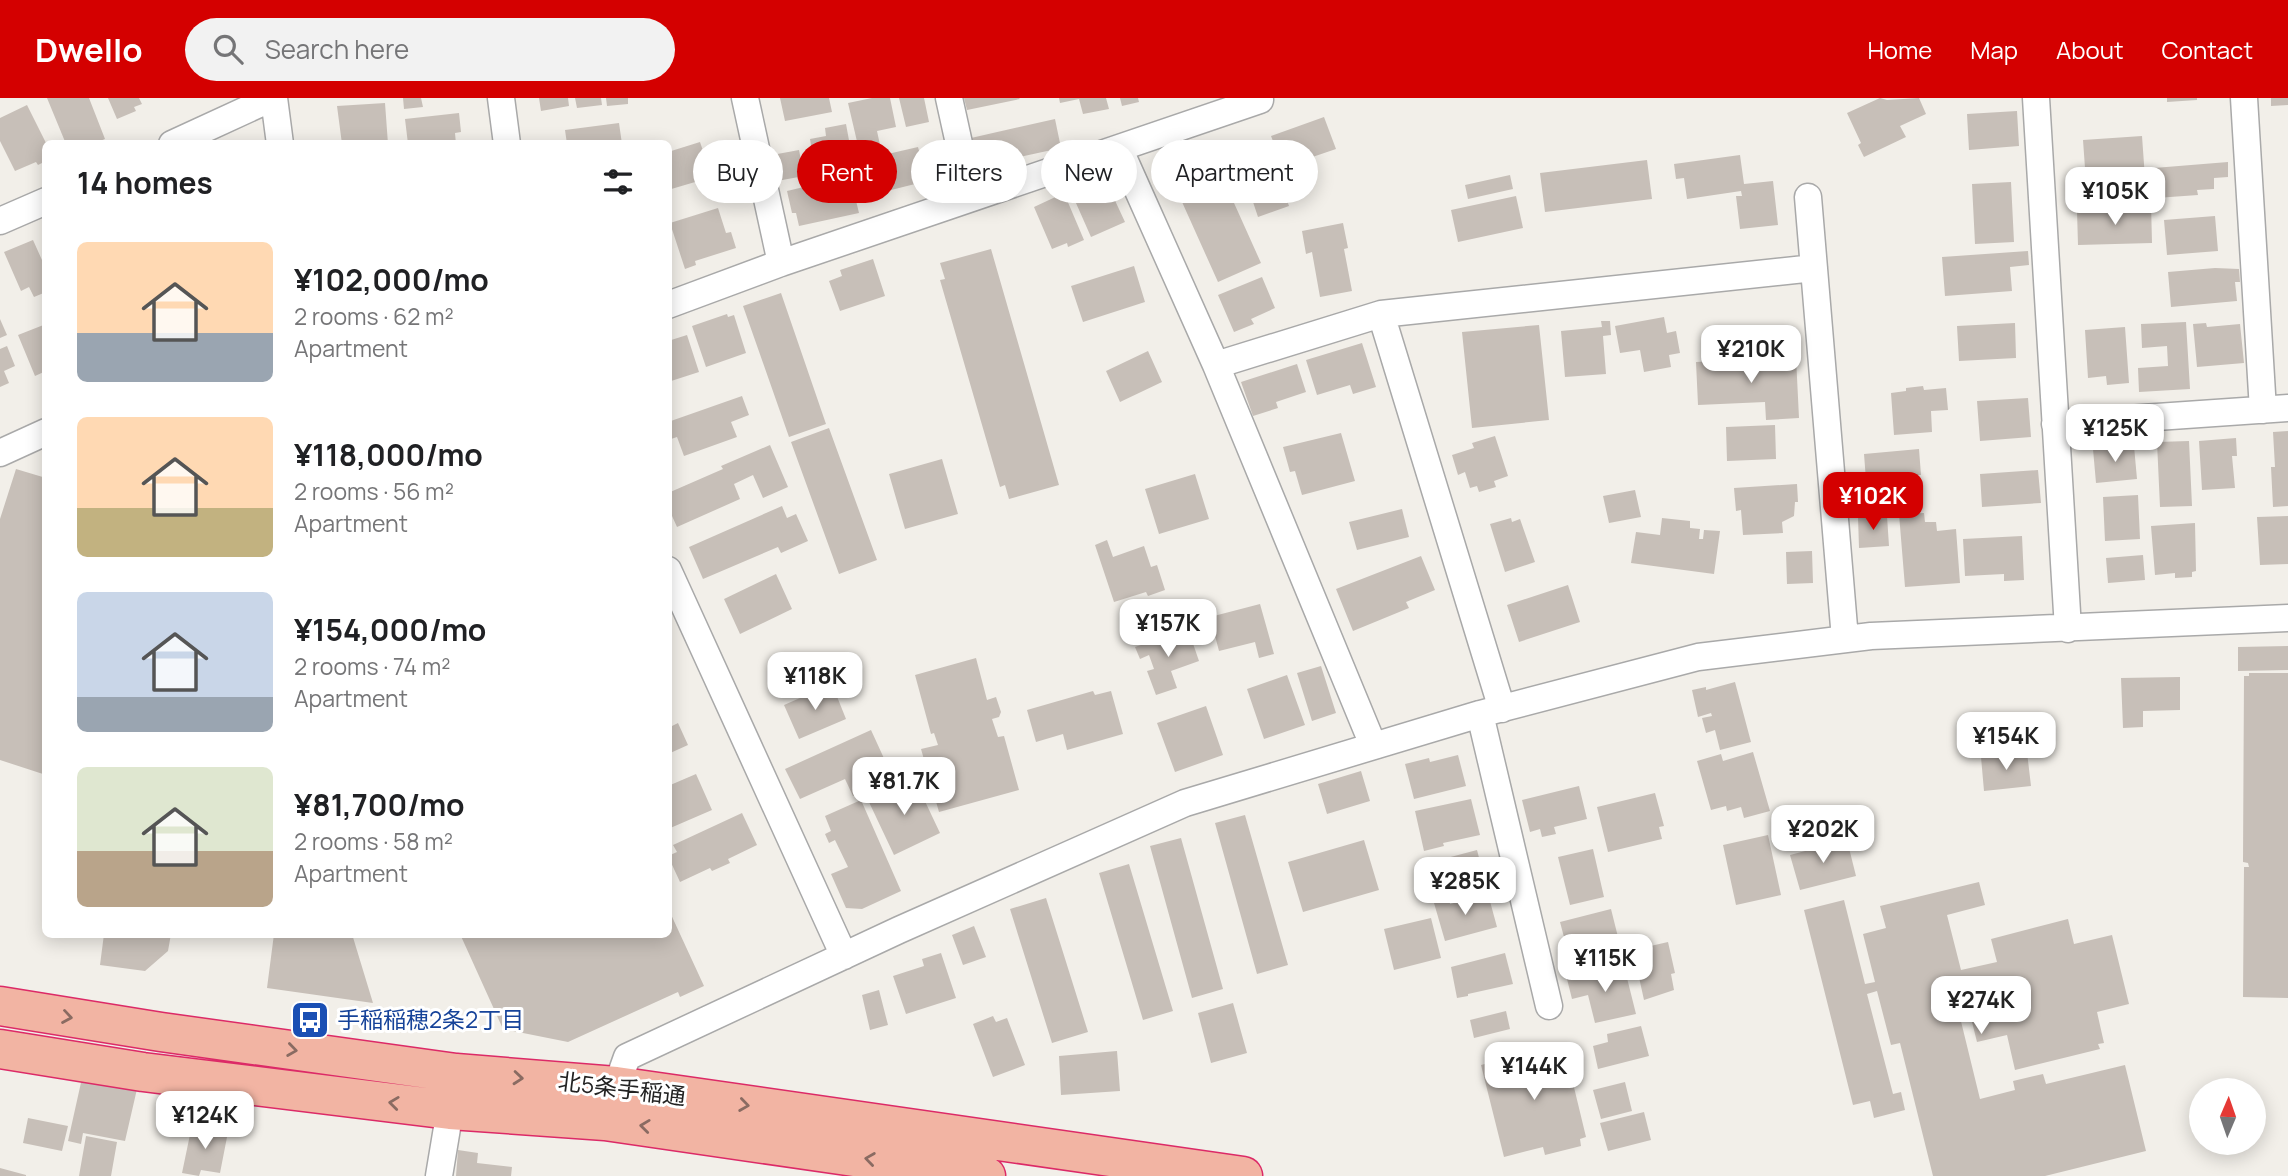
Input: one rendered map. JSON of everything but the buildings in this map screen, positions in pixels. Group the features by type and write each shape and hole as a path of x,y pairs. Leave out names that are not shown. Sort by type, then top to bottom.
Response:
{"highway":[{"name":"北5条手稲通","path":"0,1006 161,1032 456,1073 610,1103 918,1171 986,1176"},
{"name":"北5条手稲通","path":"0,1049 143,1072 450,1110 610,1103 1243,1176"}],"street":[{"path":"181,140 273,98 279,140"},
{"path":"501,98 506,140"},
{"path":"745,98 780,263"},
{"path":"949,98 958,140"},
{"path":"1137,142 1260,100 1259,98"},
{"path":"2036,98 2068,629"},
{"path":"2055,424 2276,409 2244,98"},
{"path":"1137,188 1216,365 1373,745"},
{"path":"1808,198 1845,639"},
{"path":"0,221 42,203"},
{"path":"672,304 780,263 956,203"},
{"path":"1216,365 1381,314 1814,268"},
{"path":"1381,314 1491,711 1549,1006"},
{"path":"0,453 42,434"},
{"path":"672,588 677,610 844,956"},
{"path":"610,1103 627,1056 1185,803 1373,745 1698,657 1871,636 2288,618"},
{"path":"439,1176 450,1110"}],"place":[{"name":"手稲稲穂2条2丁目","path":"310,1020"}]}
